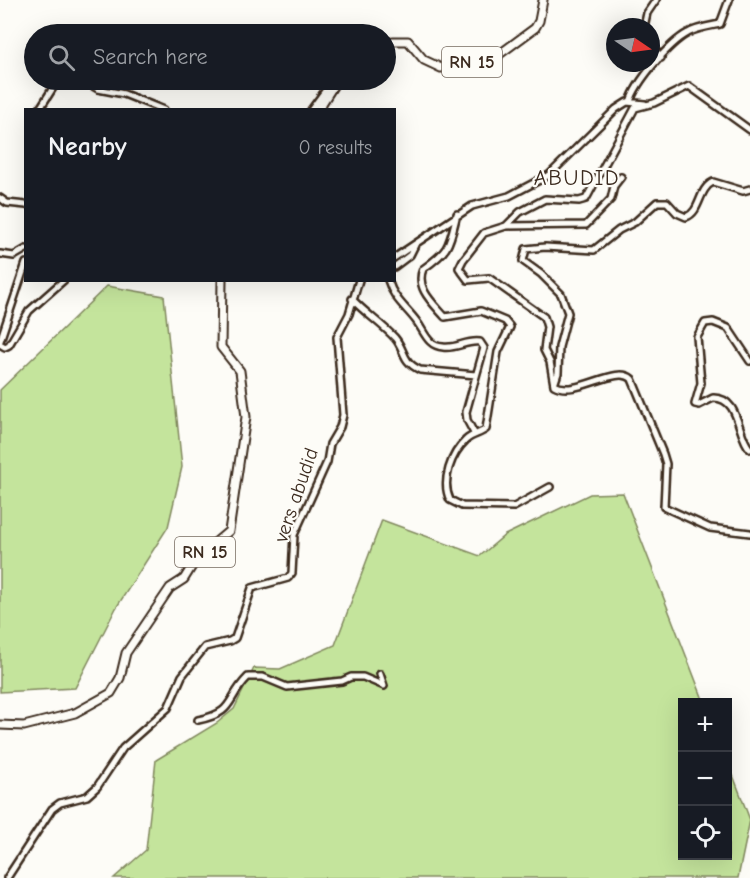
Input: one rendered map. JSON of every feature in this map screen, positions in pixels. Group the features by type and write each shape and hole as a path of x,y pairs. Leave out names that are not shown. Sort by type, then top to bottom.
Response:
{"main road":[{"name":"RN 15","path":"396,40 403,39 411,43 424,60 437,67 488,61 535,28 539,21 543,0"},
{"path":"319,108 329,90"},
{"name":"RN 15","path":"0,725 24,726 75,713 111,693 120,678 126,653 171,588 184,579 197,558 228,533 246,417 240,372 221,346 222,282"}],"street":[{"path":"646,18 657,0"},
{"path":"630,102 633,92 661,58 688,32 720,24 729,0"},
{"path":"506,226 520,212 545,198 579,201 586,199 631,112 635,108 689,86 750,130"},
{"path":"40,108 52,90"},
{"path":"103,90 124,94 159,108"},
{"path":"312,108 327,90"},
{"path":"396,257 457,214 472,206 509,196 549,175 616,109 630,102 646,105"},
{"path":"554,385 550,362 544,350 547,327 544,317 500,284 489,278 468,280 459,268 484,233 506,226 586,225 611,199 614,186 621,177"},
{"path":"554,385 558,373 559,346 568,313 561,294 541,273 523,261 526,249 545,247 594,250 619,230 635,222 657,202 667,202 677,213 686,217 693,212 705,189 713,182 743,191 750,189"},
{"path":"0,198 7,203 24,205"},
{"path":"457,214 449,246 442,255 423,269 421,285 427,296 445,316 450,318 481,311 505,321 510,327 498,352 486,429 474,433 454,455 448,472 446,492 454,504 514,507 550,487"},
{"path":"396,266 410,255 416,244"},
{"path":"0,254 14,256 24,250"},
{"path":"24,269 0,342 5,346 9,345 29,311 62,282"},
{"name":"vers abudid","path":"7,878 52,809 60,803 87,796 97,787 123,748 168,708 182,676 205,647 235,638 252,588 288,578 292,573 294,534 325,469 333,436 341,421 344,403 336,338 349,314 358,282"},
{"path":"389,282 398,303 413,317 425,336 434,344 443,347 470,340 480,342 484,348 466,412 466,420 474,433"},
{"path":"352,298 395,339 405,360 413,367 420,370 476,375"},
{"path":"750,361 728,328 713,322 705,323 700,328 697,337 701,384 695,404 699,405 713,398 724,401 738,418 744,443 750,449"},
{"path":"554,385 565,390 620,375 629,376 666,464 664,507 710,528 750,532"},
{"path":"198,720 217,716 227,708 243,682 253,675 287,687 342,681 351,676 363,677 384,686 380,674"}],"green space":[{"path":"107,286 164,296 182,467 168,527 116,608 75,688 0,692 0,390"},
{"path":"623,493 702,698 678,698 678,860 732,860 732,773 750,820 738,878 114,878 146,850 156,760 217,723 234,709 254,668 280,669 335,645 382,520 480,556 505,535 590,494"}],"district":[{"name":"ABUDID","path":"577,178"}]}
